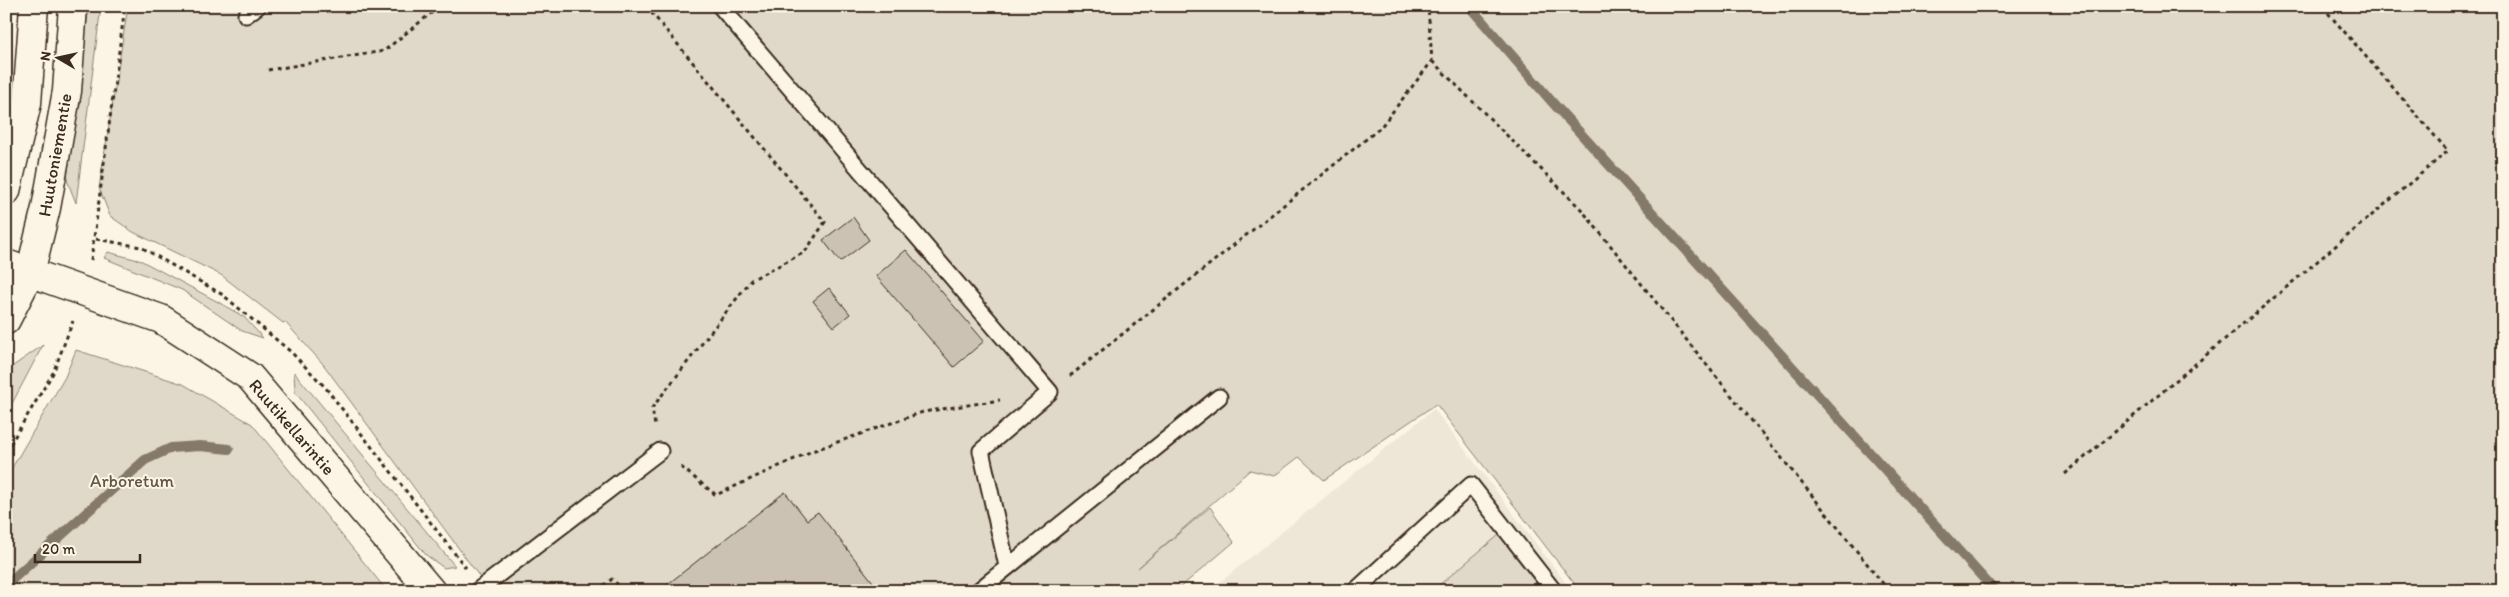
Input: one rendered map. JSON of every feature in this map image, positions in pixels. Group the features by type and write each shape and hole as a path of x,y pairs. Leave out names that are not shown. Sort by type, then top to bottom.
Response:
{"main road":[{"name":"Huutoniementie","path":"6,191 27,103 34,6"},
{"name":"Huutoniementie","path":"6,320 18,269 46,208 67,91 73,6"},
{"name":"Ruutikellarintie","path":"18,269 161,319 250,377 431,591"}],"lane":[{"path":"720,6 1050,392 981,451 1007,566"},
{"path":"978,591 1219,397"},
{"path":"477,591 660,451"},
{"path":"1356,591 1471,485 1554,591"}],"path":[{"path":"6,451 54,374 84,291 96,239 112,96 125,6"},
{"path":"268,70 384,51 440,6"},
{"path":"646,6 825,222 805,252 751,280 652,408 660,451 716,495 812,451 914,415 1001,400"},
{"path":"1428,6 1432,61 1581,209 1889,591"},
{"path":"2065,474 2448,151 2322,6"},
{"path":"1050,392 1380,128 1432,61"},
{"path":"596,591 612,579 624,591"}],"shaded area":[{"path":"1434,409 1572,591 1209,591"}],"green space":[{"path":"89,6 101,6 76,203 67,180"},
{"path":"128,6 2503,6 2503,591 1580,591 1436,404 1324,480 1299,457 1274,476 1250,470 1138,568 1210,507 1234,542 1176,591 490,591 323,364 285,322 283,323 221,275 133,232 110,216 99,188"},
{"path":"108,252 142,261 220,303 244,317 263,338 242,331 182,290 104,258"},
{"path":"43,345 6,415 6,371"},
{"name":"Arboretum","path":"76,350 183,384 252,424 387,591 6,591 6,478 65,377"},
{"path":"294,372 455,566 444,568 426,555 295,392"},
{"path":"1499,535 1542,591 1432,591"}],"building":[{"path":"853,217 869,240 840,262 823,240"},
{"path":"906,250 984,341 954,367 876,276"},
{"path":"829,288 850,314 834,327 813,301"},
{"path":"785,492 807,520 818,512 880,591 659,591"}],"waterway":[{"path":"1469,6 1553,103 1995,591"},
{"path":"6,585 145,460 171,448 200,446 229,449"}]}
